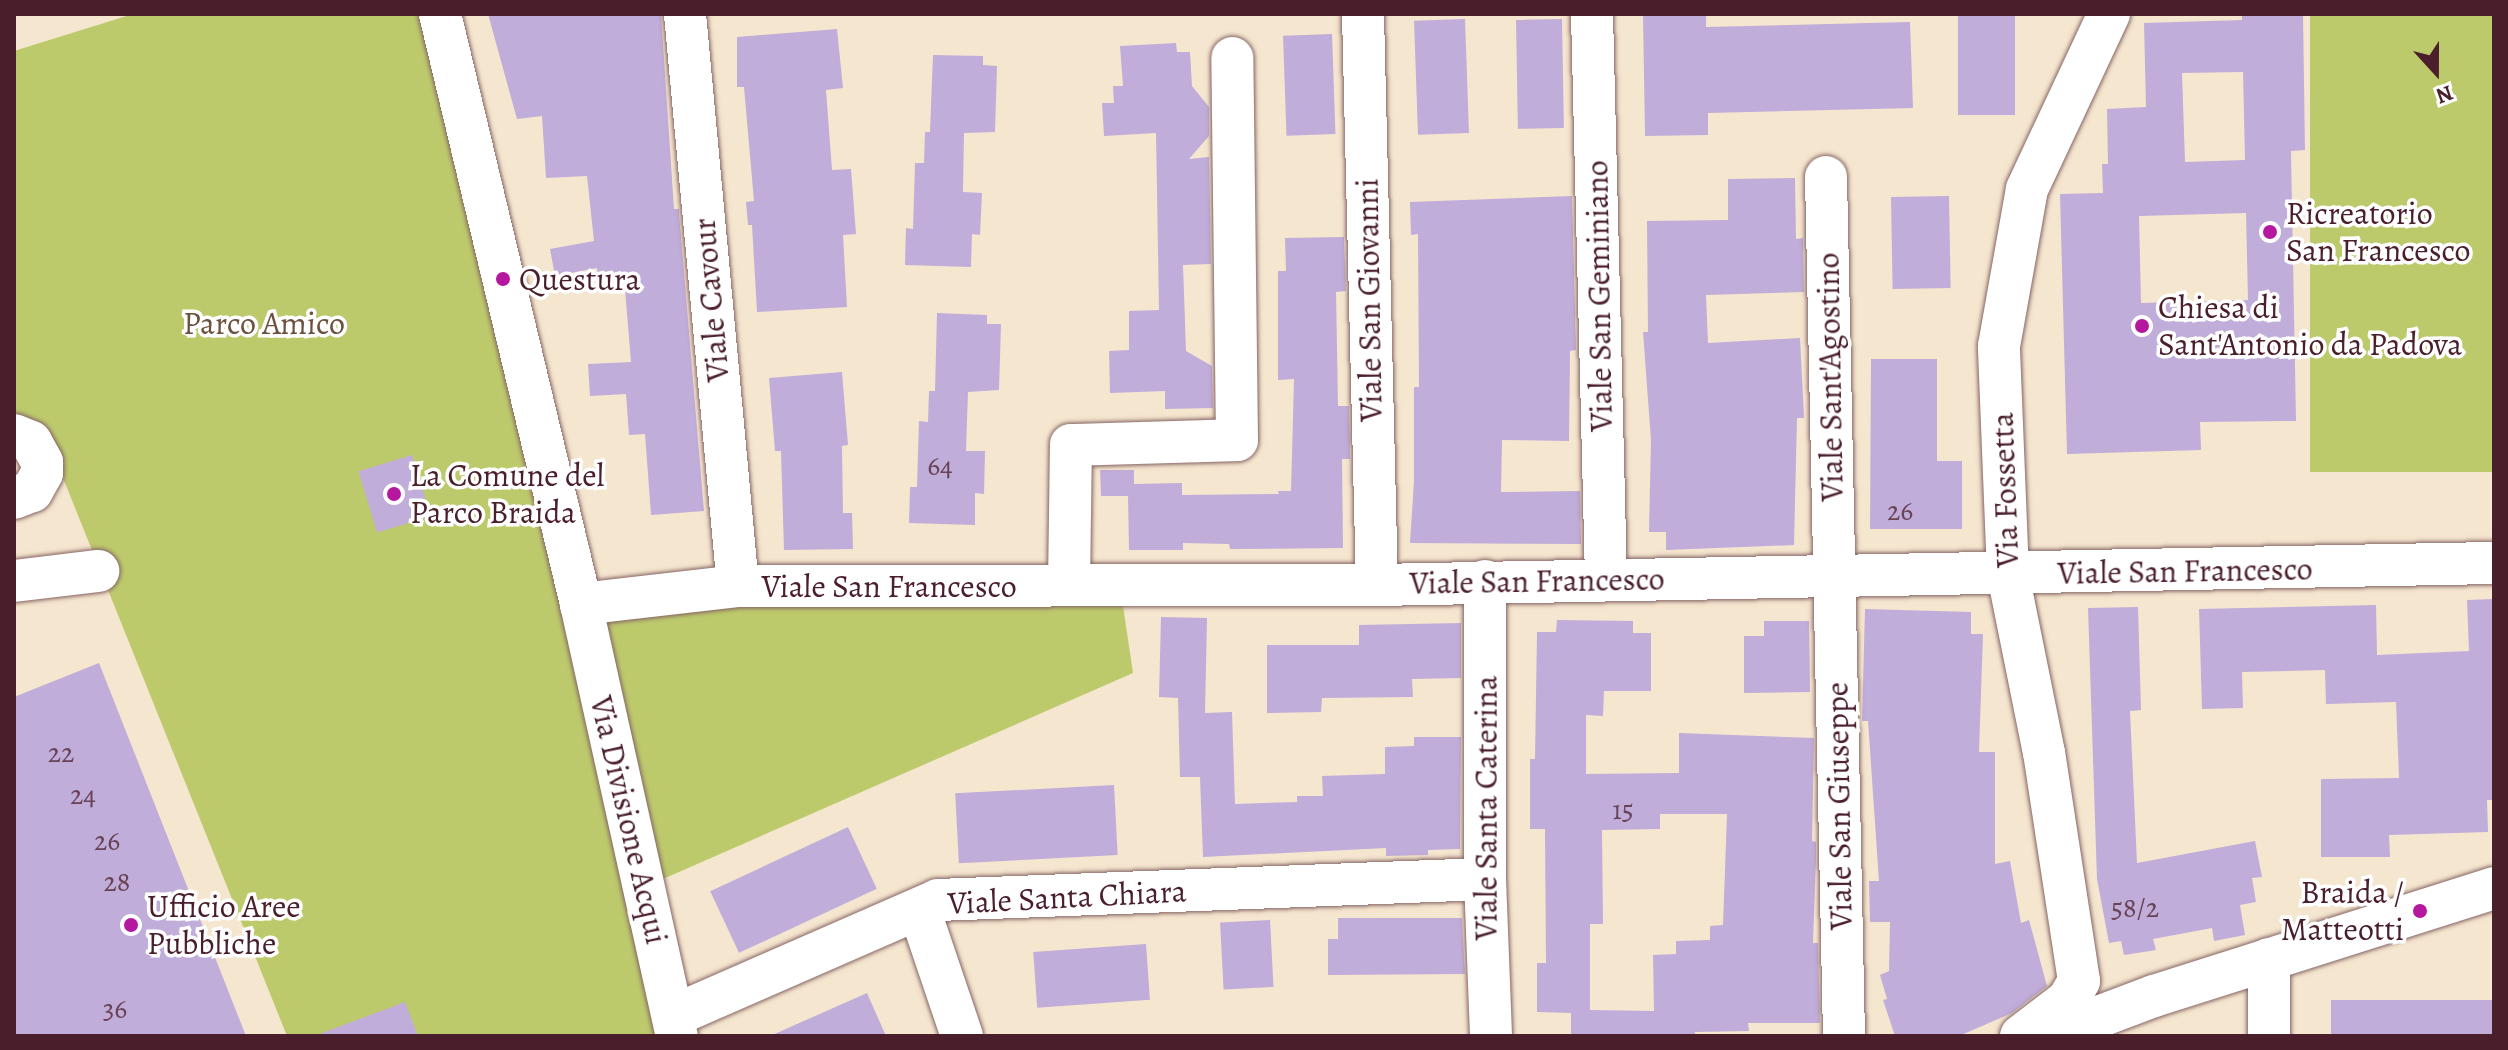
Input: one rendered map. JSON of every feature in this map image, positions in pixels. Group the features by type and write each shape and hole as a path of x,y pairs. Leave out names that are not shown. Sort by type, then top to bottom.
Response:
{"street":[{"name":"Via Divisione Acqui","path":"440,14 581,604 675,1026"},
{"name":"Viale Cavour","path":"685,14 738,586"},
{"name":"Viale San Giovanni","path":"1363,14 1377,585"},
{"name":"Viale San Geminiano","path":"1592,14 1606,579"},
{"name":"Via Fossetta","path":"2079,981 2044,753 2008,574 1999,346 2027,189 2109,14"},
{"path":"1069,585 1071,445 1237,440 1232,58"},
{"name":"Viale Sant'Agostino","path":"1826,177 1834,577"},
{"path":"14,435 31,442 42,462 42,473 32,491 14,498"},
{"name":"Viale San Francesco","path":"581,604 738,586 1377,585 2494,563"},
{"path":"14,581 98,571"},
{"name":"Viale San Giuseppe","path":"1834,577 1844,1036"},
{"name":"Viale Santa Caterina","path":"1485,581 1485,879 1491,1036"},
{"name":"Viale Santa Chiara","path":"675,1026 938,900 1485,879"},
{"path":"2048,1036 2192,984 2494,888"},
{"path":"919,909 962,1036"},
{"path":"2269,959 2269,1036"},
{"path":"2021,1036 2068,1000 2079,981 2118,992 2179,977 2192,984"}],"green space":[{"name":"Parco Amico","path":"133,14 446,14 588,593 1119,579 1133,673 647,886 681,1036 287,1036 57,463 17,425 14,414 14,51"},
{"path":"2310,14 2494,14 2494,472 2310,472"}],"building":[{"path":"488,14 661,14 674,209 679,209 704,511 651,515 645,434 629,435 626,394 590,396 588,364 631,362 624,277 598,280 597,268 555,276 550,249 594,241 587,176 546,178 542,116 517,119"},
{"path":"1643,14 1706,14 1706,27 1910,22 1913,108 1708,113 1708,135 1645,136"},
{"path":"1958,14 2015,14 2015,115 1958,115"},
{"path":"2242,14 2303,14 2305,150 2291,151 2296,421 2200,422 2201,450 2067,454 2060,194 2103,193 2102,164 2108,164 2107,109 2146,107 2144,23 2242,20","holes":["2243,72 2245,160 2185,162 2182,73","2246,213 2248,300 2141,303 2139,216"]},
{"path":"1465,19 1469,133 1418,135 1414,21"},
{"path":"1562,19 1564,128 1518,129 1516,20"},
{"path":"837,29 843,88 826,90 832,170 851,169 856,234 843,235 847,307 757,312 752,225 748,225 746,202 754,201 744,87 737,87 737,37"},
{"path":"1332,34 1335,134 1287,136 1283,36"},
{"path":"1176,43 1177,52 1190,52 1192,86 1209,107 1209,136 1189,159 1209,157 1211,264 1183,265 1186,351 1212,366 1213,408 1165,409 1165,391 1110,393 1109,351 1129,350 1129,311 1159,310 1156,133 1104,136 1102,103 1114,103 1113,86 1123,86 1120,46"},
{"path":"933,55 983,56 983,65 997,66 995,132 964,133 963,192 982,193 980,235 972,234 971,267 905,265 906,228 913,229 915,163 924,163 925,132 930,132"},
{"path":"1795,178 1796,239 1803,238 1804,292 1706,295 1708,343 1800,338 1804,418 1797,418 1794,545 1666,550 1666,532 1649,532 1651,440 1643,332 1648,332 1647,221 1728,220 1728,179"},
{"path":"1572,196 1576,350 1570,351 1569,441 1502,440 1501,492 1580,491 1581,544 1410,543 1414,481 1414,387 1419,387 1418,234 1411,235 1410,202"},
{"path":"1949,196 1951,288 1893,289 1891,197"},
{"path":"1344,237 1346,291 1336,292 1338,406 1349,406 1350,459 1342,459 1343,548 1230,549 1229,544 1183,543 1183,550 1129,550 1128,496 1101,496 1100,470 1134,470 1134,484 1182,483 1182,495 1279,494 1278,491 1291,491 1294,379 1278,380 1278,271 1286,271 1285,238"},
{"path":"937,313 987,315 987,324 1001,324 999,390 968,392 966,451 985,451 984,494 975,493 975,525 909,523 910,487 917,487 919,421 928,422 929,391 935,391"},
{"path":"1871,359 1937,359 1937,461 1962,461 1962,529 1870,529"},
{"path":"842,372 848,445 842,446 843,513 852,513 853,549 784,550 781,451 775,451 769,378"},
{"name":"La Comune del Parco Braida","path":"412,455 431,516 377,533 358,471"},
{"path":"2494,599 2494,800 2487,800 2488,832 2389,835 2390,857 2321,857 2321,779 2399,778 2396,702 2326,704 2325,670 2242,672 2243,708 2202,709 2199,609 2376,605 2377,655 2469,651 2467,600"},
{"path":"2138,607 2141,710 2130,711 2137,863 2255,841 2262,877 2252,878 2256,902 2240,905 2245,935 2214,941 2212,928 2153,939 2156,950 2124,955 2121,941 2109,943 2097,879 2088,608"},
{"path":"1865,609 1971,612 1971,634 1983,634 1979,752 1995,752 1995,864 2010,861 2021,923 2029,920 2047,986 2012,1013 1959,1036 1895,1036 1883,1000 1887,999 1880,975 1889,971 1890,922 1870,922 1869,881 1879,881 1868,721 1862,721"},
{"path":"1161,617 1207,618 1205,713 1232,712 1235,804 1297,802 1297,796 1323,796 1322,776 1385,774 1385,747 1414,746 1414,737 1461,737 1460,849 1428,850 1428,855 1386,856 1386,848 1203,857 1200,777 1180,777 1178,698 1159,697"},
{"path":"1557,620 1633,621 1633,633 1651,633 1651,691 1604,691 1603,716 1586,715 1586,774 1679,773 1679,733 1814,738 1812,841 1816,842 1816,858 1813,943 1818,943 1820,1023 1748,1023 1749,1031 1695,1032 1695,1036 1571,1036 1571,1013 1537,1012 1537,963 1546,963 1545,829 1530,829 1530,759 1535,759 1537,632 1556,632","holes":["1660,814 1727,814 1723,925 1710,926 1710,940 1676,941 1676,954 1653,955 1654,1011 1590,1010 1590,924 1603,924 1602,830 1660,829"]},
{"path":"1764,621 1809,621 1810,692 1744,693 1744,636 1764,636"},
{"path":"1461,623 1461,678 1412,679 1413,697 1322,698 1321,712 1267,713 1267,645 1359,645 1359,625"},
{"path":"99,663 246,1036 14,1036 14,697"},
{"path":"1114,785 1118,855 959,863 955,793"},
{"path":"848,827 877,889 739,953 710,891"},
{"path":"1338,918 1462,918 1465,974 1328,975 1328,939 1338,939"},
{"path":"1270,920 1274,987 1224,990 1220,923"},
{"path":"1146,944 1150,1000 1037,1008 1033,952"},
{"path":"867,993 886,1036 770,1036"},
{"path":"2331,1000 2494,1000 2494,1036 2331,1036"},
{"path":"405,1002 418,1036 322,1036 322,1033"}],"place":[{"name":"Ricreatorio San Francesco","path":"2270,232"},
{"name":"Questura","path":"503,279"},
{"name":"Chiesa di Sant'Antonio da Padova","path":"2142,326"},
{"name":"La Comune del Parco Braida","path":"394,494"},
{"name":"Braida / Matteotti","path":"2420,911"},
{"name":"Ufficio Aree Pubbliche","path":"131,925"}]}
